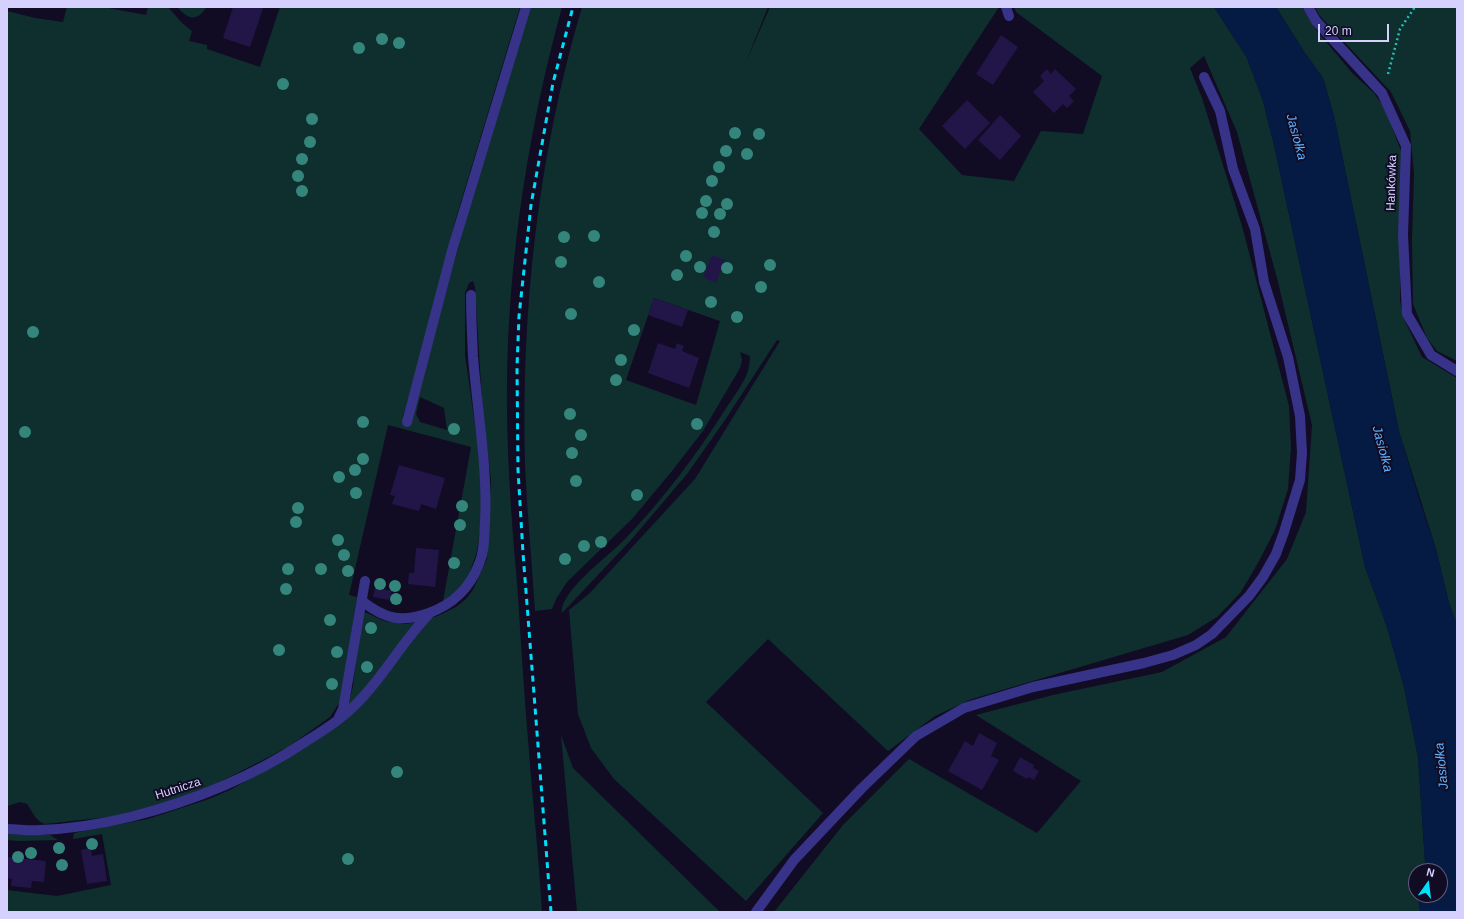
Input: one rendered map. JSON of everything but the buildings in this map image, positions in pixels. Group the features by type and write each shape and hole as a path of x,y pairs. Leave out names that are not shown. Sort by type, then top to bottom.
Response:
{"street":[{"path":"407,422 453,248 526,7"},
{"name":"Hankówka","path":"1308,7 1316,21 1382,93 1406,146 1403,235 1407,314 1431,355 1457,371"},
{"path":"756,912 794,860 862,788 916,736 964,708 1033,687 1144,663 1173,655 1196,645 1212,634 1249,596 1263,577 1276,554 1300,480 1302,453 1300,416 1288,356 1264,282 1255,229 1233,169 1220,111 1204,77"},
{"path":"362,601 372,610 384,616 393,618 405,619 430,612 456,599 474,576 480,563 484,539 485,474 473,356 471,295"},
{"path":"338,719 343,709 365,581"},
{"name":"Hutnicza","path":"7,829 40,830 78,827 159,810 222,788 280,759 338,719 360,700 408,637 430,612"}],"path":[{"path":"1382,93 1400,29 1415,7"}],"green space":[{"path":"67,7 103,7 146,15 148,7 168,7 182,23 192,31 189,41 207,45 207,49 260,67 280,7 520,7 456,218 415,377 403,416 404,422 437,326 468,211 531,7 562,7 540,98 523,191 512,284 507,378 507,429 511,506 542,912 7,912 7,890 57,896 111,885 102,834 73,839 74,833 148,819 209,799 230,790 286,759 330,731 350,698 353,686 361,620 364,613 384,621 407,624 438,616 456,607 466,599 473,590 487,559 491,480 482,401 475,287 473,281 469,283 465,293 465,355 479,453 482,491 481,525 477,551 468,578 456,591 443,601 471,447 388,425 349,595 357,597 342,693 339,703 330,717 288,747 212,786 195,793 117,816 45,824 36,818 27,804 20,802 7,806 7,11 35,18 63,22","holes":["420,397 444,408 447,430 420,422 416,414"]},
{"path":"177,7 207,7 199,15 192,18 185,15"},
{"path":"582,7 768,7 745,64 770,7 999,7 919,129 962,175 1014,181 1041,131 1083,134 1102,76 1016,12 1014,7 1214,7 1247,58 1263,101 1274,145 1365,567 1387,627 1404,687 1418,757 1425,862 1408,863 1408,903 1419,903 1420,912 774,912 843,825 909,759 1037,833 1081,781 976,715 1053,695 1162,672 1226,637 1287,559 1306,512 1312,425 1277,278 1237,132 1204,56 1190,68 1202,98 1242,226 1289,406 1291,448 1288,489 1275,530 1259,561 1241,592 1217,617 1188,635 972,699 935,716 888,751 768,639 706,702 823,813 746,901 614,779 591,748 578,714 569,610 589,594 695,479 780,341 777,340 725,420 687,474 631,540 562,613 563,604 577,584 618,546 639,524 666,493 691,460 738,391 748,371 750,356 740,352 742,360 740,368 703,431 632,519 567,582 556,599 552,609 535,611 525,464 524,406 526,348 536,233 554,119","holes":["654,298 720,321 696,405 626,380"]},
{"path":"1276,7 1302,7 1317,31 1353,74 1374,93 1385,109 1401,151 1400,301 1404,319 1422,357 1457,378 1457,625 1449,603 1436,549 1399,431 1334,116 1323,78 1305,53"},
{"path":"1315,7 1457,7 1457,361 1437,351 1427,338 1413,304 1412,239 1414,173 1410,131 1391,92 1320,16"},
{"path":"561,735 573,768 720,912 577,912"},
{"path":"7,834 50,835 58,840 7,840"}],"water":[{"name":"Jasiołka","path":"1214,7 1276,7 1305,53 1323,78 1334,116 1399,431 1420,502 1436,549 1449,603 1457,625 1457,912 1420,912 1419,903 1448,903 1448,863 1425,863 1418,757 1404,687 1387,627 1365,567 1274,145 1263,101 1247,58"}],"railway":[{"path":"551,912 523,553 518,470 517,367 519,316 531,205 553,83 573,7"}]}
